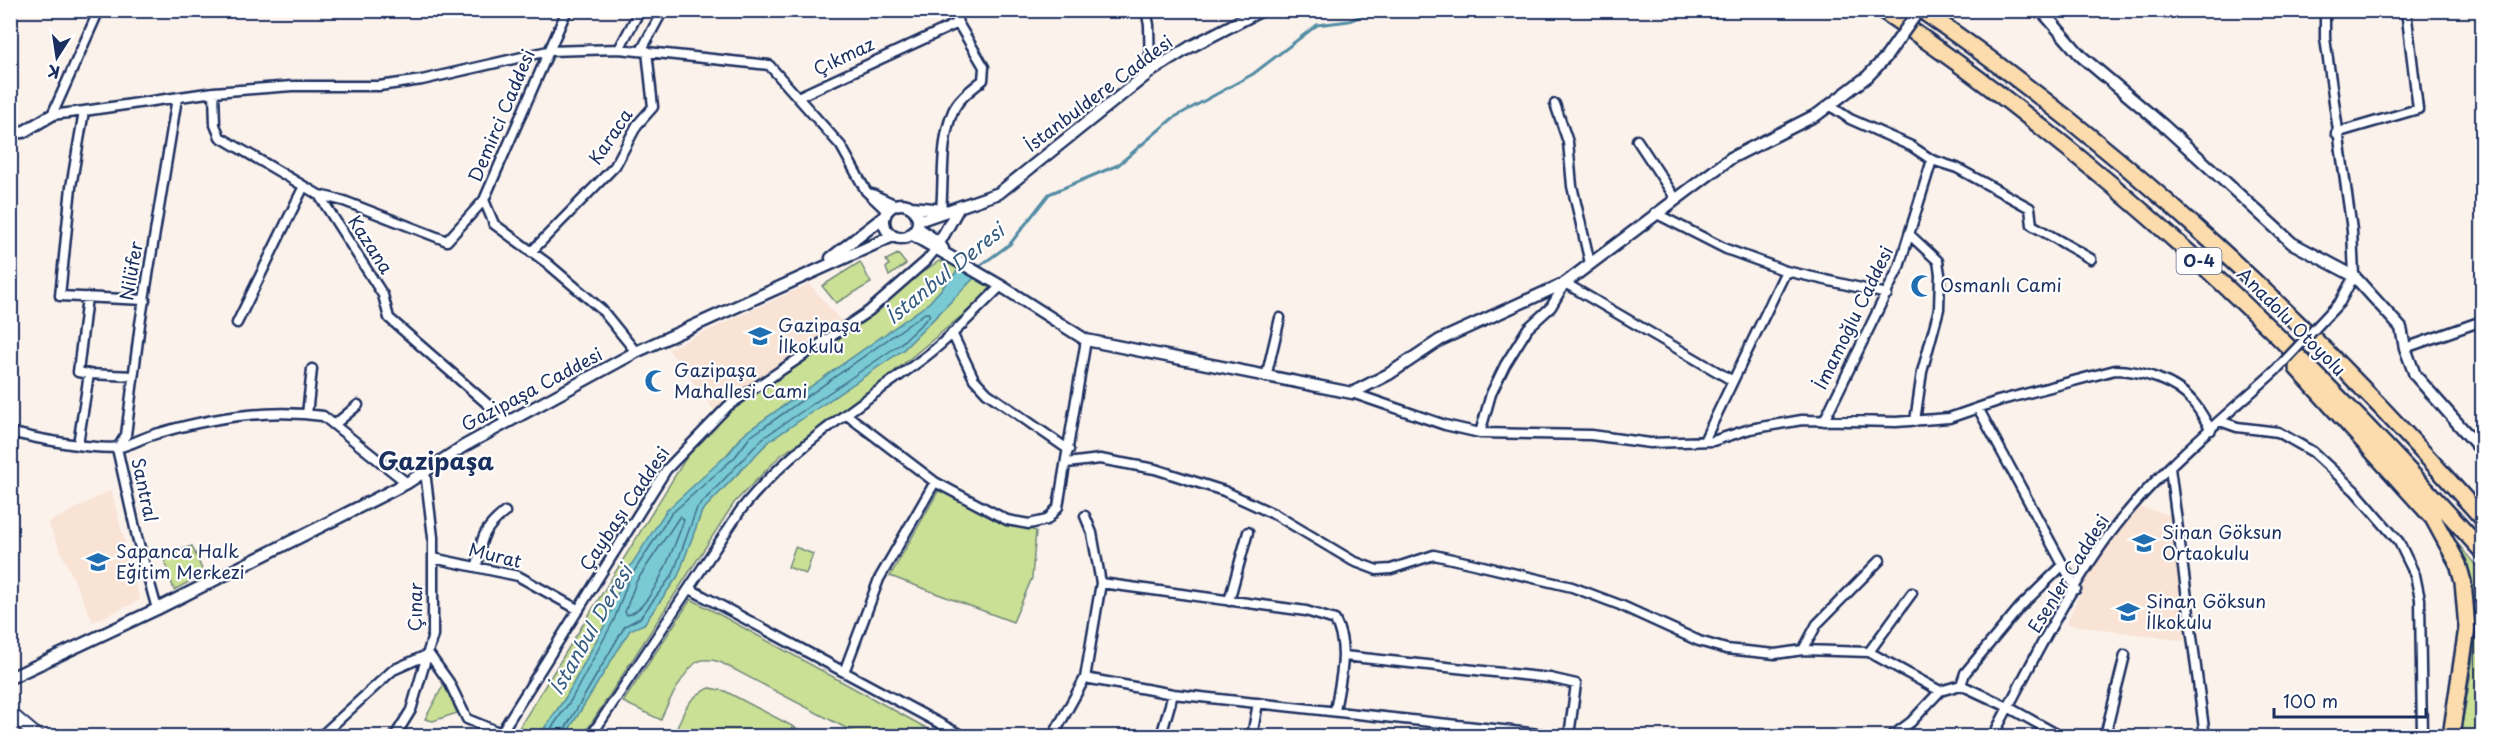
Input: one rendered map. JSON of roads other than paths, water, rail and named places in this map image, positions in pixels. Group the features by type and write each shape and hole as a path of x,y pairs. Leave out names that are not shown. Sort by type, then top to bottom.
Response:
{"highway":[{"name":"Anadolu Otoyolu","path":"1882,10 1931,43 2004,98 2216,275 2340,397 2482,551"},
{"name":"Anadolu Otoyolu","path":"1920,10 2110,155 2227,257 2339,364 2434,462 2482,518"},
{"path":"2216,275 2322,395 2382,458 2433,518 2448,541 2463,582 2467,628 2451,736"},
{"path":"2434,462 2482,508"}],"main road":[{"path":"10,713 38,736"}],"street":[{"path":"52,115 99,10"},
{"name":"Demirci Caddesi","path":"567,10 484,200 494,224 602,310 636,352"},
{"path":"620,48 640,10"},
{"path":"644,51 663,10"},
{"path":"941,211 944,147 954,110 965,95 983,80 984,67 958,23 954,10"},
{"path":"1146,10 1149,25 1150,72"},
{"name":"İstanbuldere Caddesi","path":"915,228 959,207 999,193 1150,72 1190,46 1262,10"},
{"path":"1352,393 1389,374 1440,340 1565,283 1731,158 1818,114 1868,76 1886,57 1920,10"},
{"path":"2040,10 2081,56 2163,125 2292,243 2354,276 2402,328 2405,348 2415,375 2482,451"},
{"path":"2325,10 2325,38 2336,133 2351,219 2354,276"},
{"path":"2336,133 2418,109 2406,10"},
{"name":"Çıkmaz","path":"798,96 958,23"},
{"path":"10,133 23,132 52,115 214,92 292,86 379,86 422,80 548,51 620,48 769,65 841,146 866,191 889,211"},
{"name":"Karaca","path":"531,252 615,166 637,125 653,107 644,51"},
{"name":"Kazana","path":"214,92 215,125 219,137 319,195 383,295 389,318 508,422"},
{"name":"Nilüfer","path":"117,448 126,435 133,376 177,98"},
{"path":"1555,104 1568,142 1572,186 1590,263"},
{"path":"1829,105 1850,118 1911,146 1932,160 1957,168 2030,208 2032,225 2091,260"},
{"path":"84,111 71,188 60,296 145,300"},
{"path":"1637,140 1676,199"},
{"name":"İmamoğlu Caddesi","path":"1824,420 1887,294 1911,236 1932,160"},
{"path":"237,323 304,186"},
{"path":"319,195 344,201 447,241 484,200"},
{"path":"889,211 911,207 915,228 940,249 1086,340 1352,393 1445,425 1480,433 1591,435 1650,443 1704,441 1781,424 1824,420 1915,421 1949,418 2115,369 2135,370 2167,383 2192,400 2211,430"},
{"name":"İstanbuldere Caddesi","path":"911,207 941,211 959,207"},
{"path":"940,249 959,207"},
{"path":"889,211 886,227 893,236 904,237 915,228"},
{"name":"Gazipaşa Caddesi","path":"816,270 889,211"},
{"path":"1655,213 1726,249 1786,271 1887,294"},
{"name":"Gazipaşa Caddesi","path":"10,678 157,609 407,483 464,446 636,352 893,236"},
{"path":"1911,236 1938,261 1940,274 1939,309 1922,372 1915,421"},
{"name":"Çaybaşı Caddesi","path":"500,735 666,470 728,406 869,311 940,249"},
{"path":"1704,441 1786,271"},
{"name":"Esenler Caddesi","path":"1993,736 2109,535 2169,468 2275,371 2340,302 2354,276"},
{"path":"1565,283 1733,381"},
{"path":"1480,433 1491,394 1505,365 1528,328 1551,307 1565,283"},
{"path":"591,736 740,511 761,484 793,453 918,363 1002,286"},
{"path":"87,297 78,372 89,375 133,376"},
{"path":"1266,377 1280,318"},
{"path":"2405,348 2482,321"},
{"path":"952,333 974,379 987,393 1069,450"},
{"path":"847,415 935,482 1007,520 1029,524 1047,520 1058,507 1086,340"},
{"path":"307,414 312,369"},
{"path":"78,444 89,375"},
{"path":"334,425 358,405"},
{"path":"1978,408 2076,589"},
{"path":"10,432 78,444 117,448 196,423 276,412 323,416 407,483"},
{"path":"2220,421 2237,427 2278,432 2313,452 2355,491 2399,542 2415,575 2420,599 2422,736"},
{"name":"Santral","path":"117,448 137,537 157,609"},
{"path":"1067,463 1100,459 1155,469 1224,490 1276,515 1353,561 1377,570 1391,569 1434,555 1572,587 1620,605 1699,641 1726,649 1775,654 1803,650 1869,652 1940,692"},
{"path":"2169,468 2205,736"},
{"name":"Çınar","path":"395,736 411,710 433,635 433,558 425,471"},
{"path":"844,672 879,579 935,482"},
{"path":"477,567 481,538 490,523 505,512"},
{"path":"1053,736 1085,678 1101,583 1092,533 1085,516"},
{"path":"1229,601 1248,532"},
{"name":"Murat","path":"433,558 518,576 579,610"},
{"path":"1803,650 1816,624 1880,560"},
{"path":"1961,685 1965,673 2020,607 2063,565"},
{"path":"1101,583 1306,612 1335,620 1340,630 1344,656 1335,711"},
{"path":"690,589 963,736"},
{"path":"1869,652 1912,593"},
{"path":"321,736 393,670 429,654 449,682 467,719 500,735"},
{"path":"2105,736 2125,655"},
{"path":"1344,656 1550,678 1576,684 1569,736"},
{"path":"1085,678 1173,694 1558,736"},
{"path":"1892,736 1911,722 1940,692 1961,685 2008,707 2054,735"},
{"path":"1161,736 1173,694"},
{"path":"1252,736 1258,703"}],"water":[{"path":"961,267 976,276 903,350 768,442 702,511 678,576 644,624 630,630 565,736 539,736 566,697 609,617 624,576 666,511 730,452 745,433 928,304"}],"waterway":[{"name":"İstanbul Deresi","path":"977,268 1010,244 1049,194 1118,165 1173,118 1253,74 1317,25 1349,21 1376,10"}],"place":[{"name":"Osmanlı Cami","path":"1922,286"},
{"name":"Gazipaşa İlkokulu","path":"760,336"},
{"name":"Gazipaşa Mahallesi Cami","path":"656,381"},
{"name":"Sinan Göksun Ortaokulu","path":"2144,543"},
{"name":"Sapanca Halk Eğitim Merkezi","path":"98,562"},
{"name":"Sinan Göksun İlkokulu","path":"2128,612"}],"district":[{"name":"Gazipaşa","path":"436,462"}]}
